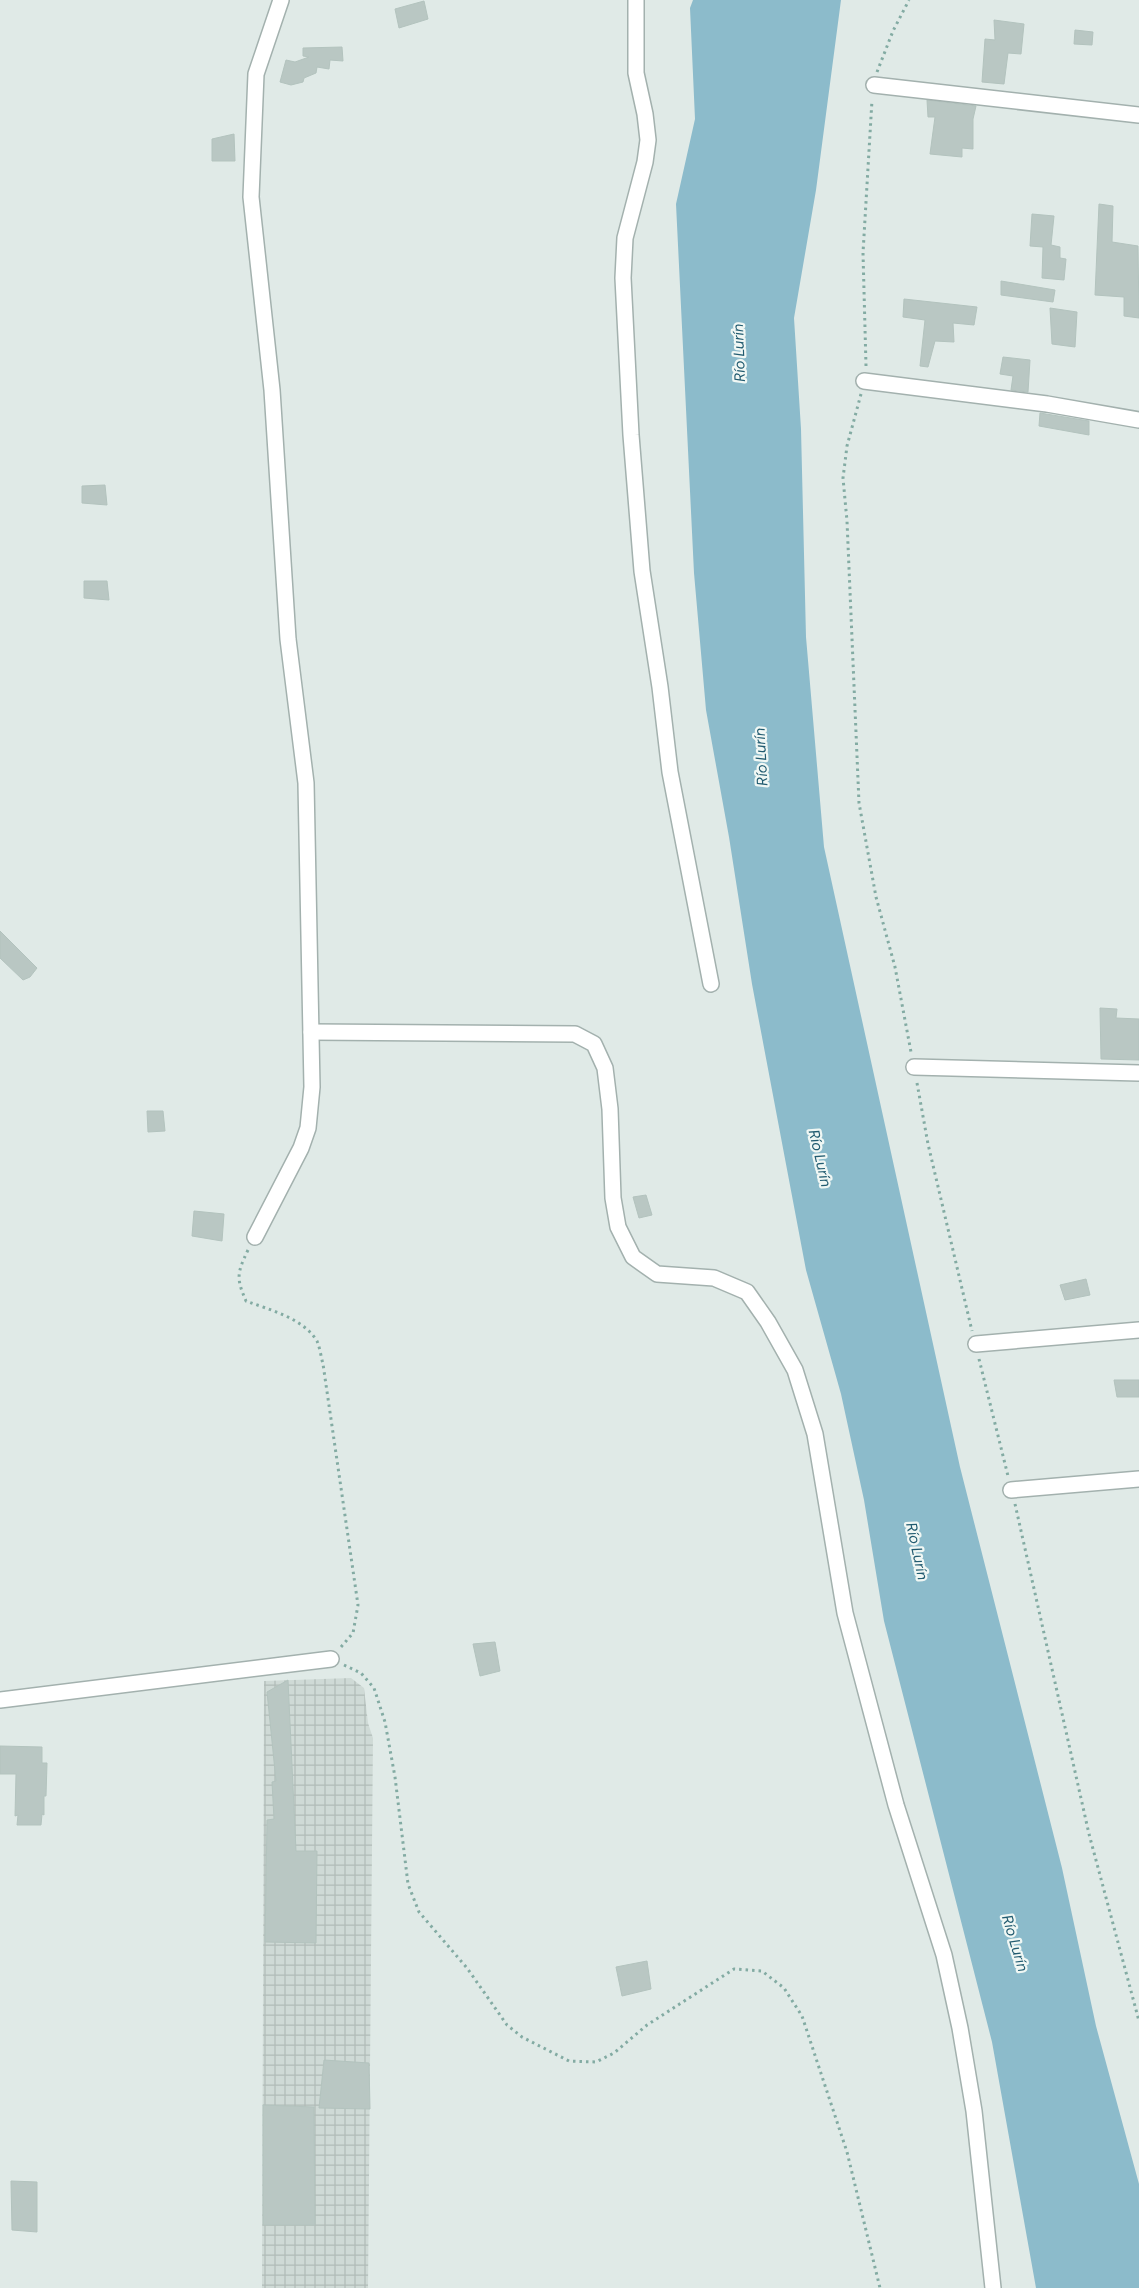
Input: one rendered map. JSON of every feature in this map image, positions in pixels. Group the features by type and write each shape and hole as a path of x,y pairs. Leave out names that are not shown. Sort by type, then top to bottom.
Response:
{"street":[{"path":"255,1237 301,1148 308,1128 312,1087 306,783 288,639 272,390 251,197 256,74 281,0"},
{"path":"636,0 636,73 645,114 648,140 645,162 625,238 622,278 634,475 642,571 660,687 670,772 711,984"},
{"path":"874,85 1139,115"},
{"path":"864,380 1047,404 1139,420"},
{"path":"311,1032 575,1034 594,1044 605,1068 610,1109 613,1198 618,1227 633,1257 657,1274 714,1278 747,1292 768,1322 795,1370 815,1434 846,1613 896,1805 944,1955 960,2028 974,2110 993,2288"},
{"path":"914,1067 1139,1073"},
{"path":"976,1344 1139,1330"},
{"path":"1011,1490 1139,1479"},
{"path":"0,1700 332,1659"}],"path":[{"path":"909,0 893,31 878,67 874,85 863,254 866,343 864,380 847,446 843,478 848,521 859,803 876,896 895,967 928,1144 1011,1490 1089,1834 1139,2021"},
{"path":"255,1237 243,1260 238,1281 246,1301 288,1317 309,1331 317,1342 323,1364 358,1605 352,1633 332,1659 361,1673 374,1688 385,1722 393,1768 408,1884 419,1912 467,1968 506,2025 522,2037 569,2061 596,2062 614,2053 647,2025 734,1969 762,1971 784,1988 802,2016 847,2152 880,2288"}],"shaded area":[{"path":"351,1678 364,1688 368,1723 373,1738 368,2288 262,2288 264,1681"}],"water":[{"name":"Río Lurín","path":"693,0 841,0 816,190 794,318 801,429 806,637 824,847 960,1467 1062,1868 1096,2026 1139,2184 1139,2288 1036,2288 992,2042 884,1621 864,1500 841,1394 806,1270 752,984 729,837 706,710 694,573 676,204 695,119 690,8"}],"building":[{"path":"424,1 428,19 399,28 395,9"},
{"path":"994,20 1024,24 1021,54 1008,53 1004,84 982,82 985,39 995,40"},
{"path":"1075,30 1093,32 1092,45 1074,44"},
{"path":"342,47 343,61 330,60 329,69 317,67 316,73 304,78 303,82 291,85 280,82 286,60 295,62 309,57 303,56 303,48"},
{"path":"927,100 976,106 973,119 973,149 962,148 962,157 930,154 935,117 928,117"},
{"path":"234,134 235,161 212,161 212,139"},
{"path":"1099,204 1113,206 1112,242 1138,246 1139,318 1124,316 1124,297 1095,295"},
{"path":"1032,214 1054,216 1051,245 1060,247 1060,258 1066,259 1064,280 1042,278 1043,247 1030,246"},
{"path":"1001,281 1055,290 1053,302 1001,295"},
{"path":"904,299 977,307 974,325 953,323 954,342 935,341 928,367 920,366 925,320 903,317"},
{"path":"1050,308 1077,312 1075,347 1052,344"},
{"path":"1003,357 1030,360 1028,392 1011,390 1013,376 1000,374"},
{"path":"1040,413 1089,421 1089,435 1039,426"},
{"path":"105,485 107,505 82,503 82,486"},
{"path":"84,581 107,581 109,600 84,598"},
{"path":"0,931 37,968 30,977 23,980 0,958"},
{"path":"1100,1008 1117,1009 1116,1018 1139,1019 1139,1060 1101,1059"},
{"path":"147,1111 163,1111 165,1131 148,1132"},
{"path":"646,1195 652,1215 639,1218 633,1197"},
{"path":"194,1211 224,1214 222,1241 192,1236"},
{"path":"1086,1279 1090,1295 1065,1300 1060,1285"},
{"path":"1114,1380 1139,1380 1139,1397 1117,1397"},
{"path":"495,1642 500,1671 480,1676 473,1644"},
{"path":"288,1680 296,1851 317,1851 316,1943 265,1942 267,1820 274,1819 272,1782 276,1781 267,1692"},
{"path":"0,1746 42,1747 42,1763 47,1763 46,1796 44,1796 44,1815 42,1814 41,1825 17,1825 18,1815 15,1816 16,1774 0,1774"},
{"path":"647,1961 651,1989 622,1996 616,1967"},
{"path":"324,2060 369,2063 370,2109 319,2108"},
{"path":"263,2105 314,2107 315,2225 263,2225"},
{"path":"11,2181 37,2182 37,2232 12,2230"}]}
